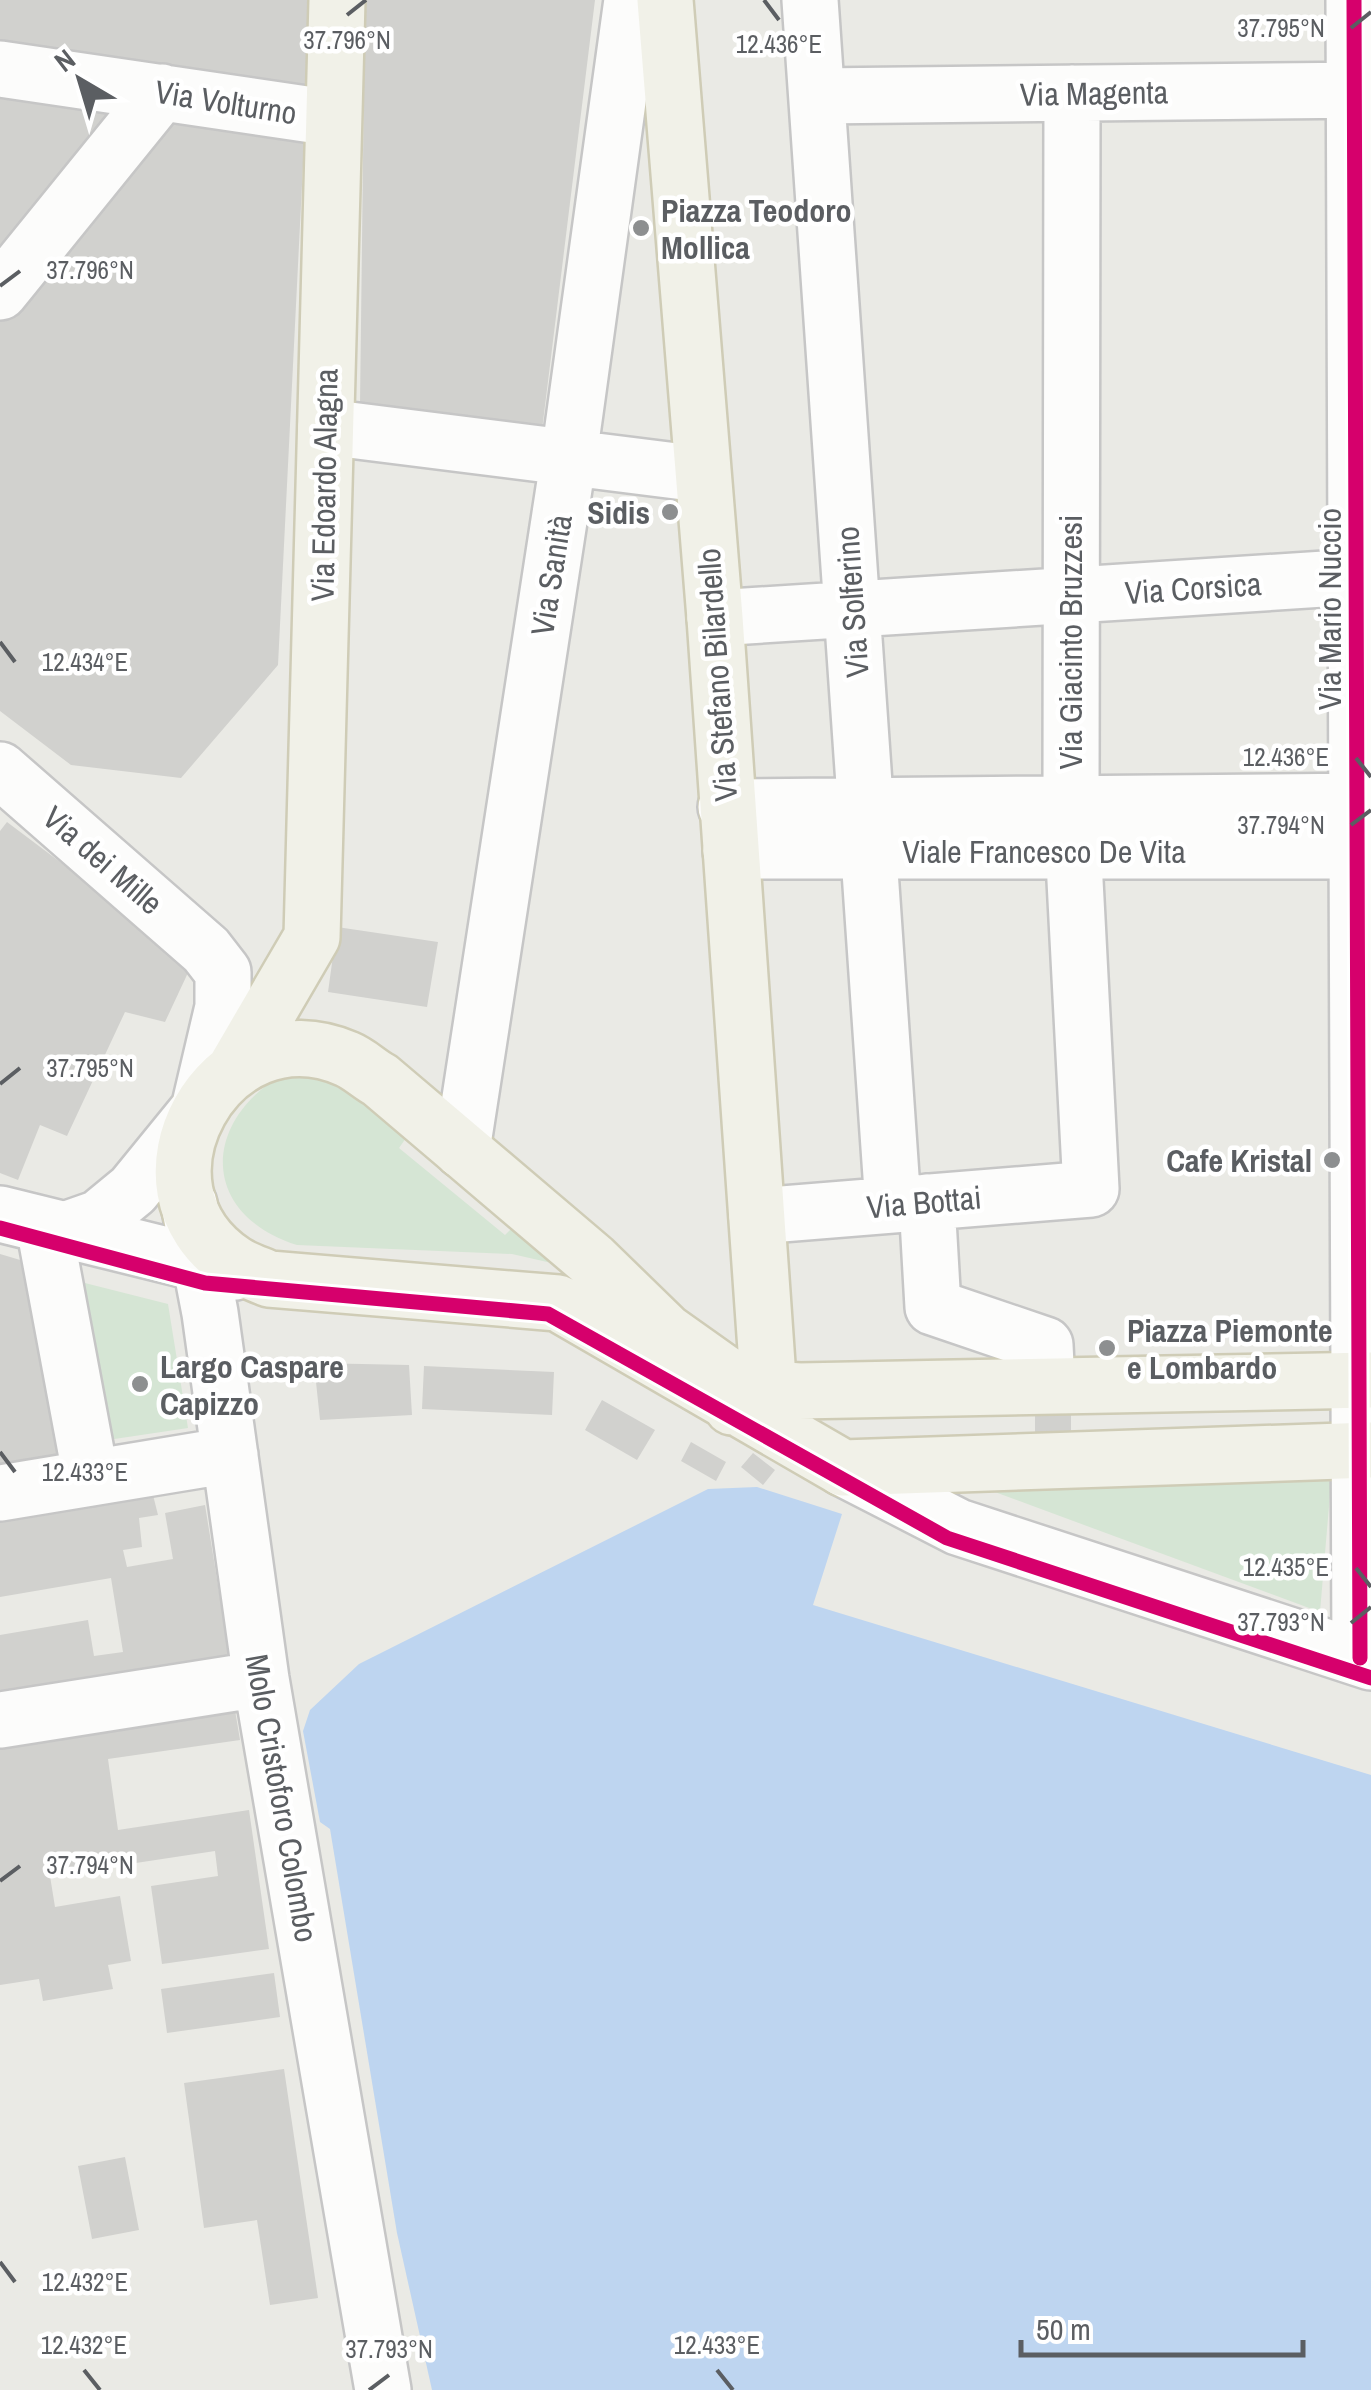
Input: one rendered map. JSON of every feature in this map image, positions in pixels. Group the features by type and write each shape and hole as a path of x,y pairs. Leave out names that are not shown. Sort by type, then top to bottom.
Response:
{"main road":[{"name":"Via Edoardo Alagna","path":"199,1109 235,1069 312,937 338,0"},
{"name":"Via Stefano Bilardello","path":"665,0 700,474 715,618 757,1216 753,1382"},
{"path":"235,1069 271,1053 310,1050 347,1060 462,1150 592,1260 666,1332 728,1376 799,1392 1047,1385 1362,1366"},
{"path":"199,1109 189,1129 183,1166 189,1204 207,1238 234,1263 270,1279 558,1303 753,1382 844,1468 1365,1450"}],"street":[{"name":"Via Sanità","path":"462,1150 569,456 632,0"},
{"name":"Via Solferino","path":"810,0 867,828 910,1203 933,1307 1045,1345 1047,1385"},
{"name":"Via Mario Nuccio","path":"1354,0 1363,90 1362,1366 1366,1660"},
{"name":"Via Volturno","path":"0,69 333,118"},
{"name":"Via Magenta","path":"818,96 1363,90"},
{"path":"0,292 162,92"},
{"name":"Via Giacinto Bruzzesi","path":"1072,93 1068,596 1072,827 1091,1190"},
{"path":"326,427 700,474"},
{"name":"Via Corsica","path":"715,618 1364,577"},
{"name":"Via dei Mille","path":"5,784 206,950 223,972 223,1006 199,1109"},
{"name":"Viale Francesco De Vita","path":"729,829 1364,826"},
{"path":"36,1224 99,1218 133,1190 199,1109"},
{"name":"Via Bottai","path":"757,1216 1091,1190"},
{"name":"Molo Cristoforo Colombo","path":"189,1204 202,1264 261,1679 383,2390"},
{"path":"36,1224 270,1279"},
{"path":"36,1224 92,1478"},
{"path":"0,1493 230,1455"},
{"path":"844,1468 958,1527 1366,1660"},
{"path":"0,1720 261,1679"}],"green space":[{"path":"289,1071 343,1085 406,1138 399,1148 505,1235 513,1227 556,1264 512,1254 297,1245 264,1230 241,1211 228,1188 223,1163 227,1138 239,1113 260,1090"},
{"path":"73,1280 168,1304 188,1428 101,1441"},
{"path":"1332,1471 1320,1612 973,1484"}],"water":[{"path":"757,1487 842,1514 813,1605 1371,1775 1371,2390 432,2390 397,2233 330,1829 320,1822 303,1731 310,1710 359,1664 708,1489"}],"building":[{"path":"0,0 317,0 309,95 0,47"},
{"path":"365,0 595,0 542,430 360,405"},
{"path":"0,86 123,104 0,256"},
{"path":"169,112 305,125 278,665 181,778 71,765 0,711 0,319"},
{"path":"7,822 193,962 165,1022 125,1012 67,1136 40,1125 18,1180 0,1173 0,831"},
{"path":"337,927 438,942 427,1007 328,992"},
{"path":"0,1254 37,1265 77,1467 0,1481"},
{"path":"314,1363 409,1365 412,1415 320,1420"},
{"path":"424,1366 554,1372 552,1415 422,1409"},
{"path":"602,1400 655,1430 637,1460 585,1430"},
{"path":"1071,1414 1071,1432 1035,1433 1035,1415"},
{"path":"691,1442 726,1462 716,1481 681,1461"},
{"path":"753,1453 775,1470 763,1485 741,1467"},
{"path":"153,1495 158,1515 139,1518 142,1547 123,1550 127,1567 173,1559 165,1513 205,1505 232,1672 0,1707 0,1635 88,1620 94,1656 123,1652 111,1578 0,1597 0,1520"},
{"path":"234,1704 240,1740 108,1759 118,1830 249,1810 269,1949 162,1964 151,1886 218,1876 215,1851 50,1876 55,1907 120,1896 131,1961 108,1965 113,1989 43,2001 39,1979 0,1985 0,1738"},
{"path":"274,1973 280,2017 167,2033 161,1989"},
{"path":"284,2069 318,2298 270,2305 257,2220 204,2228 184,2083"},
{"path":"125,2157 139,2230 92,2239 78,2166"}],"cycle path":[{"path":"1354,0 1360,1658"},
{"path":"0,1228 205,1283 548,1314 947,1538 1371,1678"}],"place":[{"name":"Piazza Teodoro Mollica","path":"641,228"},
{"name":"Sidis","path":"670,512"},
{"name":"Cafe Kristal","path":"1332,1160"},
{"name":"Piazza Piemonte e Lombardo","path":"1107,1348"},
{"name":"Largo Caspare Capizzo","path":"140,1384"}]}
